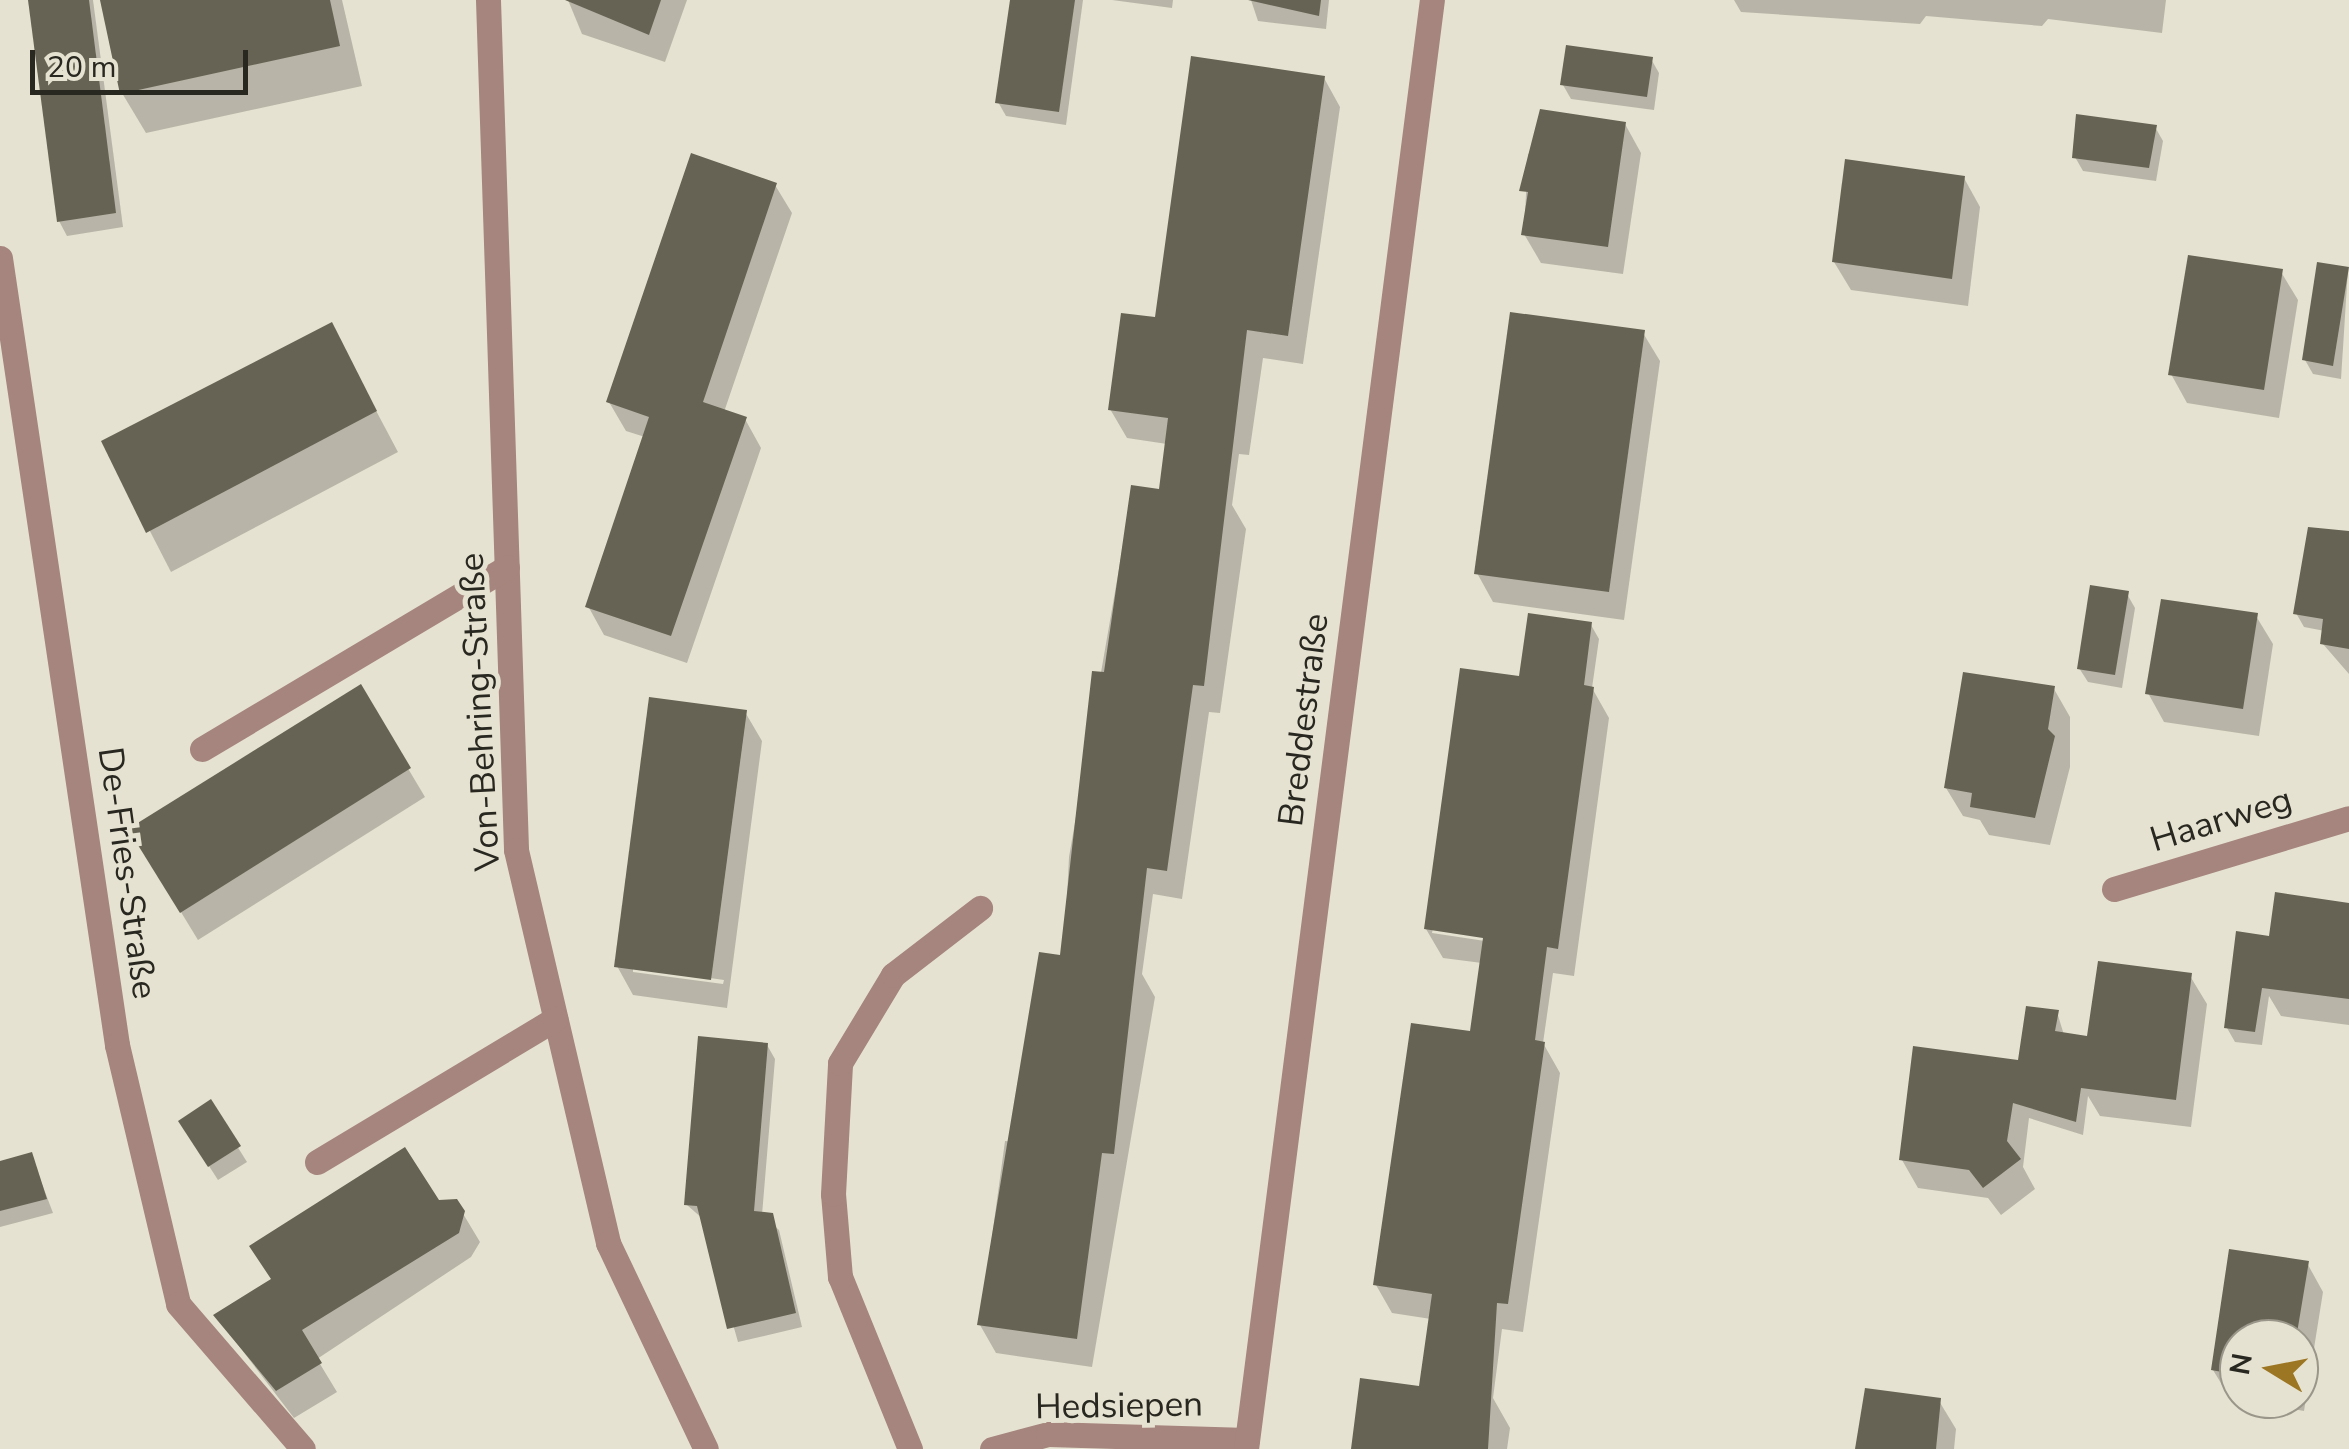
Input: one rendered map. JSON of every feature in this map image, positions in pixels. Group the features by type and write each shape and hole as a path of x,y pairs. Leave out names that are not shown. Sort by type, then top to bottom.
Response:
{"street":[{"name":"Von-Behring-Straße","path":"488,0 516,850 608,1243 706,1449"},
{"name":"Breddestraße","path":"1247,1444 1432,0"},
{"name":"De-Fries-Straße","path":"0,258 117,1045 178,1304 303,1449"},
{"path":"202,749 507,567"},
{"name":"Haarweg","path":"2114,890 2349,818"},
{"path":"910,1449 840,1277 832,1194 840,1063 893,976 980,908"},
{"path":"317,1162 556,1019"},
{"name":"Hedsiepen","path":"992,1449 1048,1434 1247,1444"}],"building":[{"path":"28,0 89,0 116,213 57,222"},
{"path":"100,0 330,0 340,46 120,94"},
{"path":"565,0 661,0 649,35"},
{"path":"1010,0 1075,0 1059,112 995,103"},
{"path":"1248,0 1321,0 1319,16"},
{"path":"1566,45 1653,57 1647,97 1560,85"},
{"path":"1191,56 1325,76 1288,336 1247,330 1204,686 1193,685 1167,871 1147,868 1114,1154 1102,1153 1077,1339 977,1325 1039,952 1060,955 1092,671 1104,672 1131,485 1159,489 1168,418 1108,410 1121,313 1155,317"},
{"path":"1540,109 1626,122 1608,247 1521,235 1528,192 1519,191"},
{"path":"2076,114 2157,125 2149,168 2072,158"},
{"path":"691,153 777,183 703,402 747,417 671,636 585,607 649,417 606,402"},
{"path":"1845,159 1965,176 1952,279 1832,262"},
{"path":"2188,255 2283,269 2264,390 2168,375"},
{"path":"2317,262 2349,267 2333,366 2302,360"},
{"path":"1510,312 1645,330 1609,592 1474,574"},
{"path":"332,322 377,411 146,533 101,441"},
{"path":"2308,527 2349,531 2349,649 2320,644 2323,619 2293,614"},
{"path":"2090,585 2129,591 2115,675 2077,669"},
{"path":"2161,599 2258,613 2243,709 2145,694"},
{"path":"1528,613 1592,622 1584,685 1594,687 1558,949 1547,947 1535,1040 1545,1042 1508,1304 1497,1303 1488,1449 1351,1449 1360,1378 1419,1386 1432,1294 1373,1285 1411,1023 1470,1031 1483,938 1424,929 1460,668 1519,676"},
{"path":"1963,672 2055,686 2048,729 2055,736 2035,818 1970,807 1972,793 1944,788"},
{"path":"361,684 411,768 180,913 128,829"},
{"path":"649,697 747,710 711,980 614,967"},
{"path":"2275,892 2349,903 2349,999 2262,988 2255,1032 2224,1028 2236,931 2269,936"},
{"path":"2098,961 2192,973 2176,1100 2081,1088 2076,1122 2013,1103 2007,1141 2021,1159 1983,1188 1969,1170 1899,1160 1913,1046 2018,1060 2026,1006 2059,1010 2055,1031 2087,1036"},
{"path":"698,1036 768,1043 754,1211 773,1213 796,1313 727,1329 697,1206 684,1205"},
{"path":"211,1099 241,1146 208,1167 178,1121"},
{"path":"405,1147 439,1200 457,1199 465,1211 459,1233 302,1330 322,1363 276,1391 213,1315 271,1279 249,1246"},
{"path":"32,1152 47,1199 0,1211 0,1161"},
{"path":"2229,1249 2309,1261 2299,1319 2219,1319 2219,1371 2211,1370"},
{"path":"1865,1388 1941,1398 1936,1449 1855,1449"}]}
